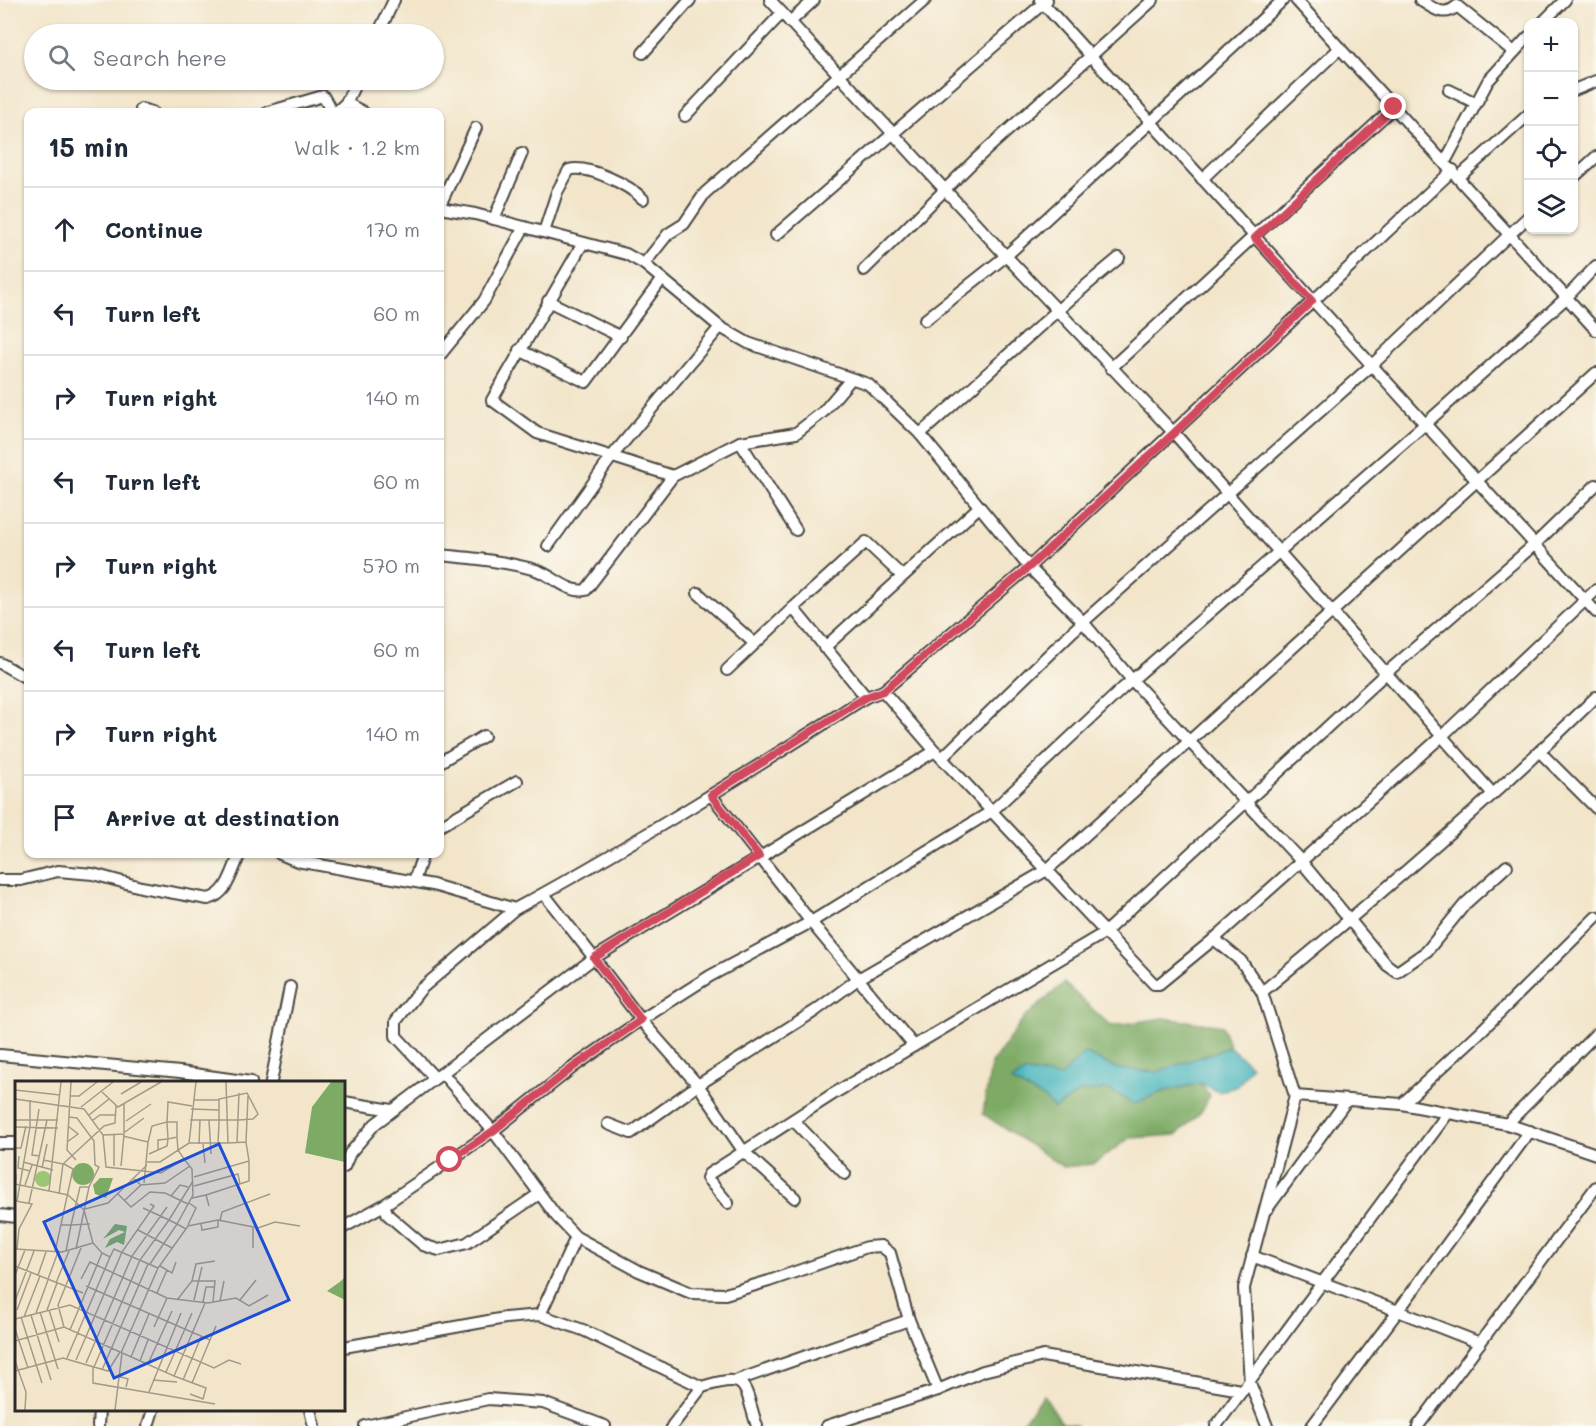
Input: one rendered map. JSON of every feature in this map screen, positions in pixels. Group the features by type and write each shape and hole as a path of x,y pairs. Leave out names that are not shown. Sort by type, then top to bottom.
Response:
{"street":[{"path":"383,24 394,0"},
{"path":"643,53 690,0"},
{"path":"770,0 1006,256 1174,433 1493,794"},
{"path":"790,22 814,0"},
{"path":"644,264 668,234 684,224 705,193 754,153 838,74 925,0"},
{"path":"864,270 945,189 1153,0"},
{"path":"925,320 1006,256 1282,0"},
{"path":"1296,0 1452,170 1565,299 1596,330"},
{"path":"1420,0 1441,12 1452,10 1456,3 1514,52"},
{"path":"776,235 1043,1 1424,425 1596,612"},
{"path":"1546,18 1559,2"},
{"path":"685,116 782,13"},
{"path":"1452,170 1476,103 1488,81 1524,41"},
{"path":"1202,179 1340,48"},
{"path":"1578,88 1596,81"},
{"path":"339,108 346,103 352,90"},
{"path":"1449,90 1476,103"},
{"path":"282,108 323,96 331,108"},
{"path":"346,103 355,108"},
{"path":"1111,368 1172,309 1255,238 1394,107"},
{"path":"939,1390 909,1320 890,1253 881,1246 867,1247 726,1294 691,1293 639,1271 576,1237 557,1217 493,1131 439,1075 396,1036 396,1021 422,989 515,909 711,795 866,697 883,691 1029,567 1452,170 1524,118"},
{"path":"444,197 476,128"},
{"path":"494,219 522,153"},
{"path":"1578,173 1596,157"},
{"path":"544,232 556,192 568,170 576,168 618,181 633,189 643,199"},
{"path":"444,207 626,255 644,264 720,327 748,343 868,384 920,434 1029,567 1083,622 1132,680 1300,860 1352,919 1376,956 1397,972 1427,951 1465,904 1507,866"},
{"path":"345,1164 350,1152 375,1124 594,958 759,856 939,754 1083,622 1228,496 1371,366 1524,221"},
{"path":"444,350 484,301 524,227"},
{"path":"583,243 492,400 537,433 613,455 673,476"},
{"path":"920,434 996,368 1058,309 1119,258"},
{"path":"345,1226 384,1205 493,1131 572,1068 641,1020 710,976 811,922 992,811 1132,680 1280,553 1565,299 1596,266"},
{"path":"519,350 585,382 621,337 662,279"},
{"path":"548,301 621,337"},
{"path":"548,546 613,455 720,327"},
{"path":"608,1124 631,1133 698,1085 815,1011 858,979 1047,870 1596,373"},
{"path":"444,555 497,561 538,571 575,590 586,590 673,476 740,442 796,434 824,412 851,379"},
{"path":"740,442 796,530"},
{"path":"728,1203 707,1178 833,1094 1104,933 1386,673 1534,545 1596,485"},
{"path":"824,648 979,507"},
{"path":"727,670 866,542 902,575"},
{"path":"883,691 1104,933 1154,984 1159,984 1214,939 1300,860 1442,736 1596,590"},
{"path":"698,593 754,643"},
{"path":"793,608 866,697"},
{"path":"0,663 24,677"},
{"path":"1262,992 1352,919 1540,752 1596,697"},
{"path":"444,760 484,736"},
{"path":"1540,752 1596,808"},
{"path":"444,824 517,781"},
{"path":"711,795 811,922 914,1046"},
{"path":"0,880 21,880 58,871 93,874 141,887 208,899 218,897 224,889 238,858"},
{"path":"290,858 414,881 515,909"},
{"path":"414,881 422,858"},
{"path":"544,894 641,1020 698,1085 744,1152 795,1198"},
{"path":"1402,1104 1479,1033 1596,917"},
{"path":"1214,939 1241,961 1262,992 1295,1096 1244,1288 1245,1387 1267,1426"},
{"path":"271,1081 290,987"},
{"path":"1507,1124 1596,1034"},
{"path":"0,1055 180,1072 238,1081"},
{"path":"1295,1096 1402,1104 1507,1124 1595,1152"},
{"path":"1263,1214 1347,1100"},
{"path":"345,1102 392,1110"},
{"path":"1216,1426 1448,1113"},
{"path":"794,1121 845,1174"},
{"path":"1312,1426 1530,1131"},
{"path":"1418,1426 1596,1187"},
{"path":"384,1205 388,1215 423,1245 439,1250 468,1243 539,1194"},
{"path":"0,1215 15,1217"},
{"path":"540,1314 576,1237"},
{"path":"1252,1256 1480,1343"},
{"path":"345,1347 505,1317 540,1314 584,1330 702,1387"},
{"path":"672,1426 702,1387 729,1378 738,1380 909,1320"},
{"path":"827,1426 939,1390 983,1371 1043,1356 1245,1387"},
{"path":"738,1380 744,1386 758,1426"},
{"path":"365,1426 488,1399 543,1403 605,1426"},
{"path":"98,1426 99,1411"},
{"path":"148,1426 153,1411"},
{"path":"310,1411 314,1426"}],"green space":[{"path":"1064,983 1111,1026 1164,1018 1222,1026 1230,1047 1157,1072 1118,1069 1084,1053 1061,1077 1026,1072 1012,1082 1044,1098 1054,1109 1080,1092 1108,1089 1134,1104 1161,1092 1200,1083 1210,1095 1201,1112 1176,1135 1130,1138 1093,1164 1063,1167 983,1114 991,1065 1023,1019"},
{"path":"1044,1395 1061,1422 1078,1426 1019,1426"}],"water":[{"path":"1230,1047 1251,1066 1238,1086 1219,1092 1200,1083 1161,1092 1134,1104 1108,1089 1080,1092 1054,1109 1044,1098 1011,1081 1026,1072 1061,1077 1084,1053 1118,1069 1157,1072"}],"route":[{"path":"450,1160 493,1131 572,1068 641,1020 594,958 759,856 711,795 866,697 883,691 1029,567 1312,301 1255,238 1394,107"}]}
